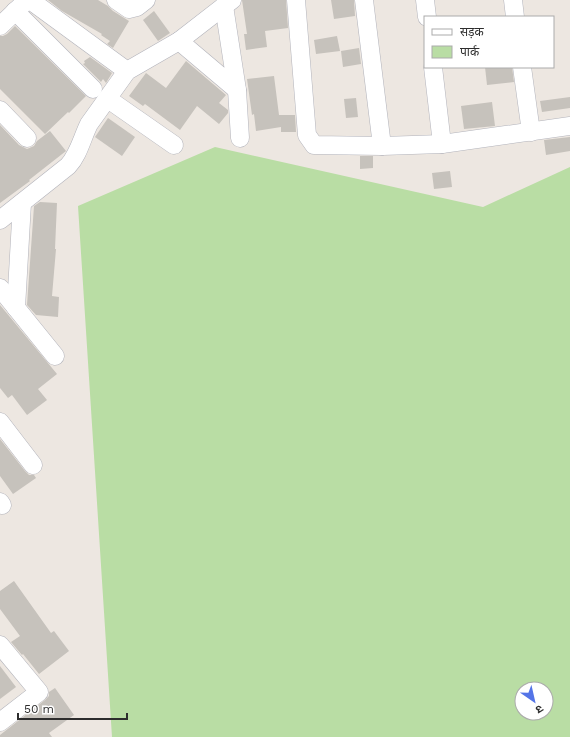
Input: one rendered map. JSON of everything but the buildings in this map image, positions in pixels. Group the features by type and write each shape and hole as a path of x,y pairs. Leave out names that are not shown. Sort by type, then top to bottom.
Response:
{"street":[{"path":"30,0 128,71"},
{"path":"116,0 130,9 137,7 146,0"},
{"path":"296,0 308,135 314,145 382,146 442,144 570,126"},
{"path":"364,0 382,146"},
{"path":"425,0 427,16"},
{"path":"513,0 515,16"},
{"path":"0,220 68,166 74,159 89,124 128,71 179,41 228,3"},
{"path":"228,3 237,90 240,138"},
{"path":"0,26 21,5 93,89"},
{"path":"179,41 237,90"},
{"path":"433,68 442,144"},
{"path":"522,68 531,132"},
{"path":"108,99 174,146"},
{"path":"0,110 27,138"},
{"path":"16,308 22,203"},
{"path":"0,288 55,356"},
{"path":"0,422 34,465"},
{"path":"0,645 39,692 0,722"}],"green space":[{"path":"215,147 483,207 570,167 570,737 112,737 78,206"}]}
